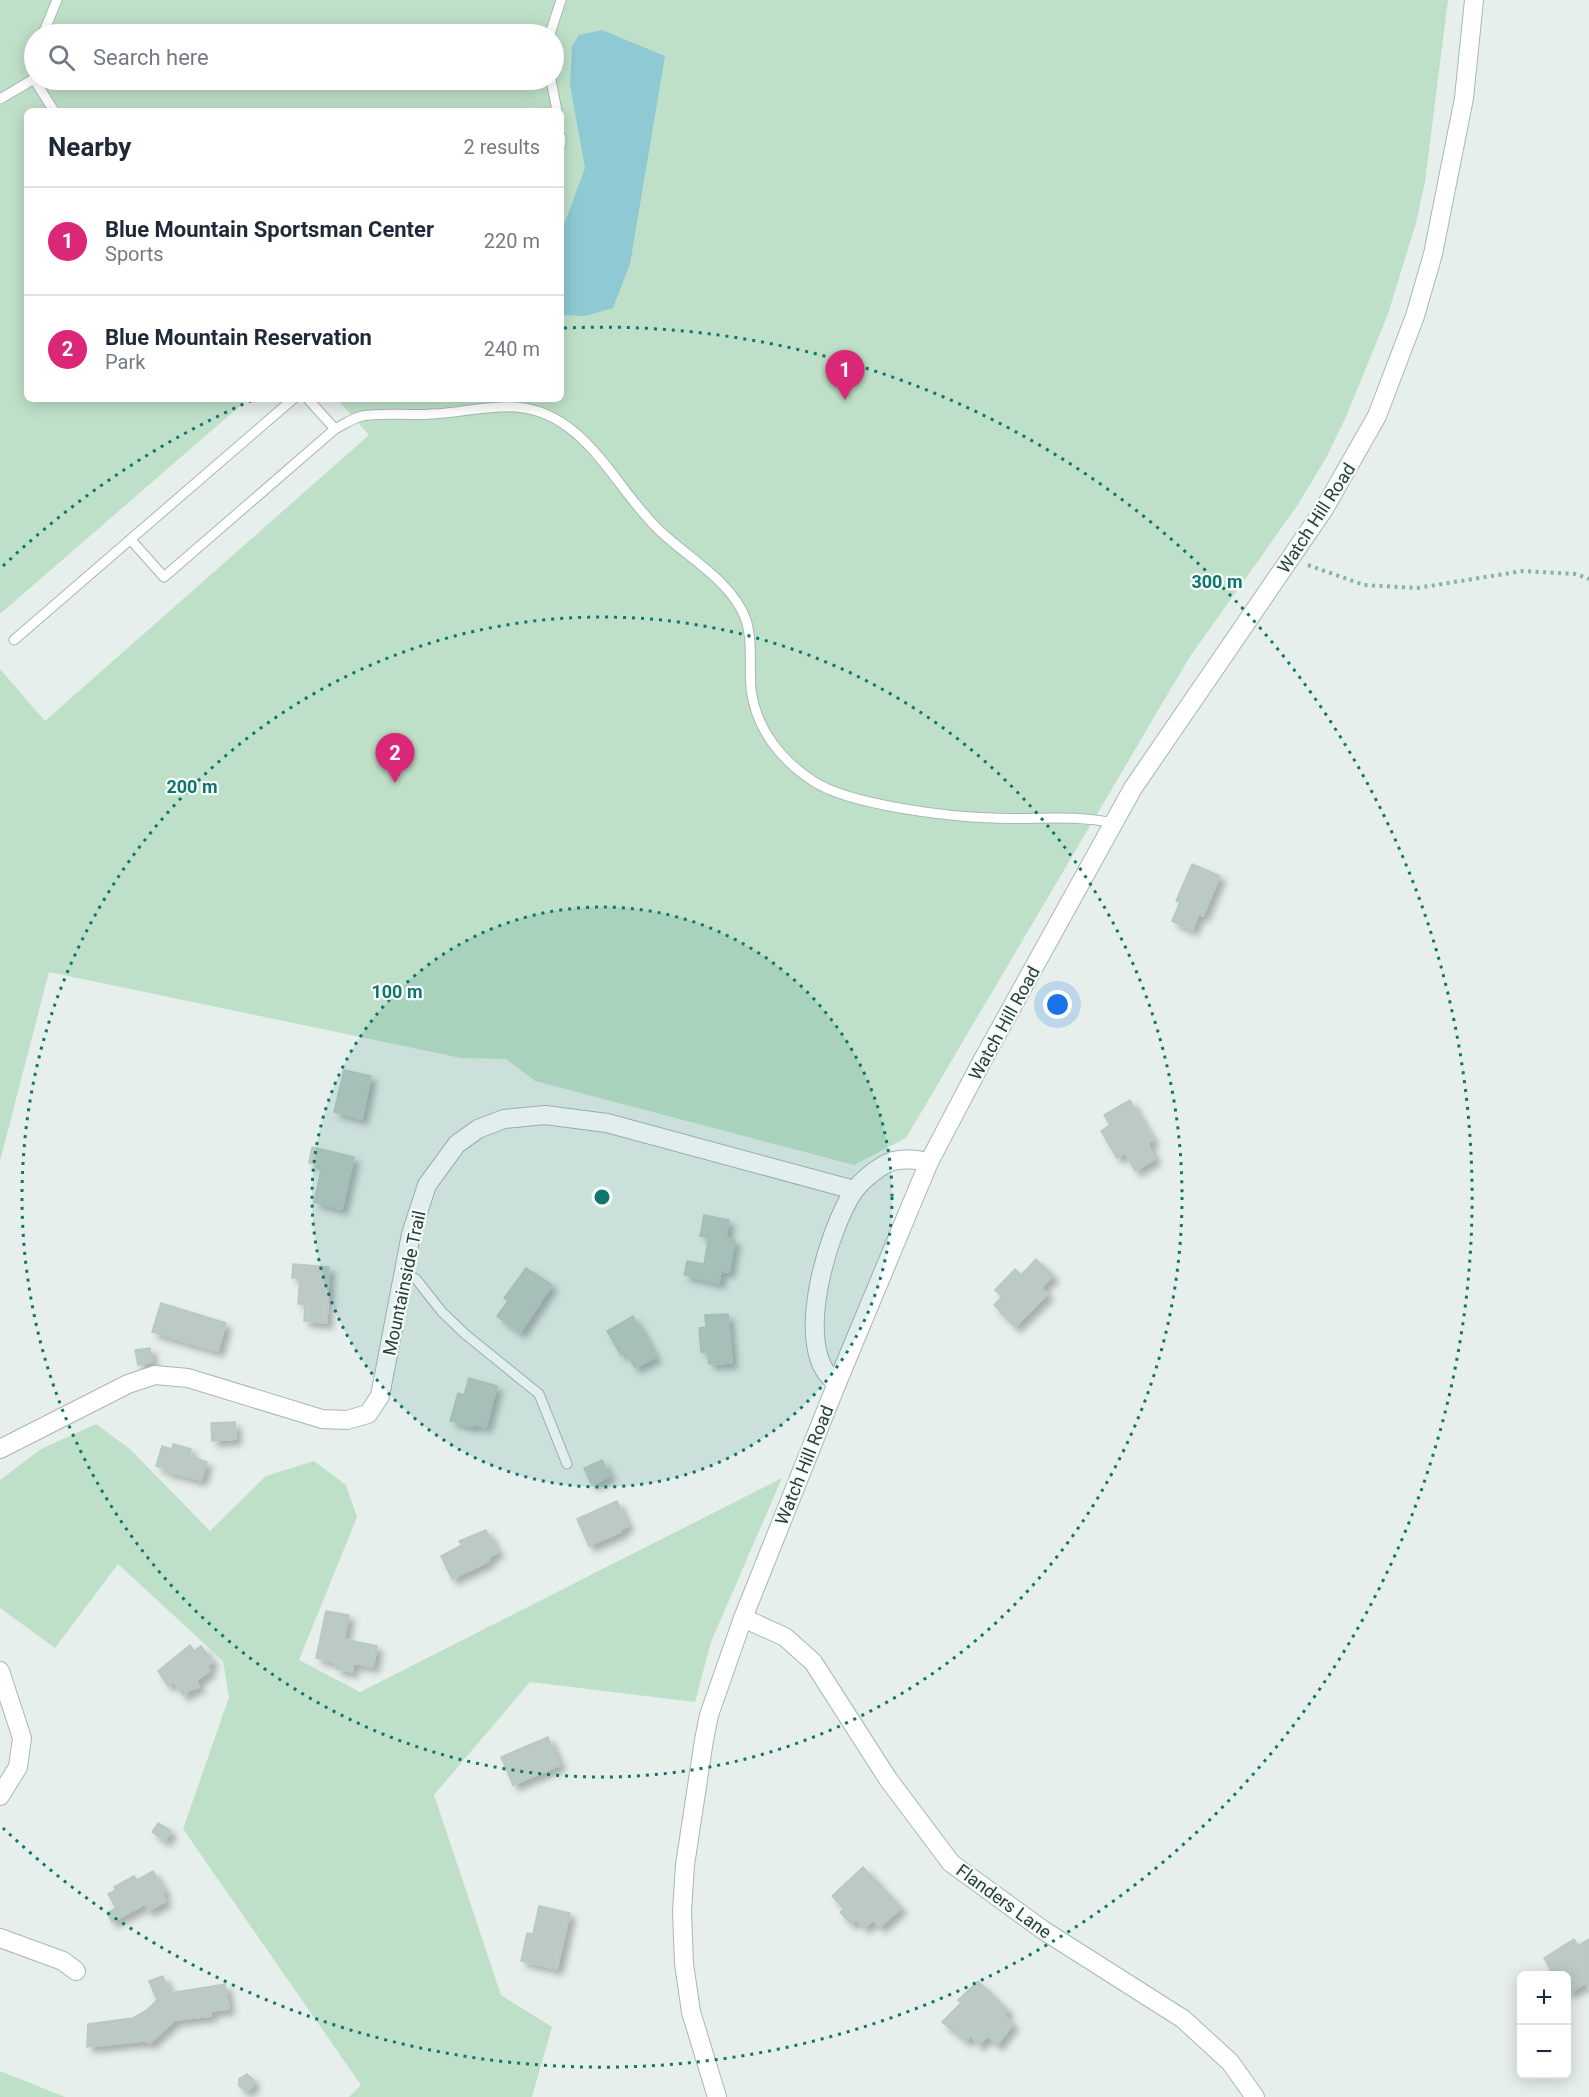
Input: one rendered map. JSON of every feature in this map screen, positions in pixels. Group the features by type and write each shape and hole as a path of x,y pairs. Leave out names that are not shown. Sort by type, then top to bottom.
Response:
{"street":[{"name":"Watch Hill Road","path":"717,2097 691,2012 684,1964 684,1888 709,1715 743,1618 929,1162 1113,823 1168,735 1324,509 1363,442 1398,366 1433,254 1453,162 1464,98 1474,0"},
{"name":"Mountainside Trail","path":"0,1449 128,1384 155,1375 188,1378 322,1419 347,1420 368,1414 380,1396 411,1234 427,1185 457,1144 478,1129 504,1119 545,1115 607,1123 854,1190"},
{"path":"837,1383 826,1376 816,1348 816,1313 820,1275 829,1245 854,1190 873,1173 892,1162 910,1158 929,1162"},
{"name":"Flanders Lane","path":"743,1618 785,1637 813,1662 888,1779 951,1863 1043,1930 1183,2019 1230,2062 1255,2097"},
{"path":"0,1671 22,1738 18,1767 0,1796"},
{"path":"0,1938 63,1961 76,1971"}],"lane":[{"path":"47,24 57,0"},
{"path":"553,24 561,0"},
{"path":"0,99 24,83"},
{"path":"42,90 52,108"},
{"path":"554,90 557,108"},
{"path":"14,640 290,402"},
{"path":"311,402 335,429"},
{"path":"131,540 164,577 335,429 361,416 433,414 507,403 541,412 572,430 602,460 652,524 736,600 746,620 751,648 751,690 758,719 774,748 816,783 883,805 992,818 1090,818 1113,823"},
{"path":"404,1273 416,1279 442,1312 465,1334 538,1394 567,1464"}],"path":[{"path":"1291,558 1364,585 1417,588 1523,571 1576,574 1589,579"}],"green space":[{"path":"0,0 1448,0 1425,182 1416,223 1388,314 1346,417 1326,458 1297,506 1189,658 906,1138 854,1165 535,1081 506,1059 461,1058 49,972 0,1161 0,669 45,721 369,435 340,402 564,402 564,108 24,108 24,402 245,402 0,614"},
{"path":"96,1424 130,1449 210,1531 266,1476 314,1461 346,1485 357,1517 299,1660 360,1692 782,1478 711,1642 695,1702 530,1682 434,1795 501,1995 552,2027 532,2097 349,2097 361,2085 183,1829 229,1697 223,1661 118,1564 55,1648 0,1608 0,1480 41,1449"},
{"path":"0,2071 65,2097 0,2097"}],"water":[{"path":"602,30 665,56 630,264 613,308 585,316 564,315 564,225 585,168 570,85 572,46 579,35"}],"building":[{"path":"1192,864 1220,876 1203,916 1199,914 1192,930 1172,921 1180,902 1176,901"},
{"path":"344,1070 371,1076 362,1119 334,1112"},
{"path":"1130,1100 1153,1140 1148,1143 1155,1159 1135,1171 1125,1153 1117,1158 1101,1131 1110,1125 1104,1115"},
{"path":"312,1147 354,1157 342,1209 314,1202 322,1166 309,1163"},
{"path":"704,1215 729,1220 726,1238 735,1240 729,1272 721,1271 719,1283 684,1275 687,1261 704,1264 709,1237 700,1236"},
{"path":"1036,1259 1053,1276 1041,1288 1048,1294 1015,1327 994,1305 1002,1297 995,1290 1015,1269 1021,1275"},
{"path":"293,1264 329,1267 327,1323 304,1321 305,1304 298,1304 300,1278 292,1278"},
{"path":"526,1268 552,1285 520,1333 497,1316 508,1301 504,1298"},
{"path":"161,1303 226,1323 218,1351 152,1332"},
{"path":"728,1314 732,1363 709,1364 708,1352 701,1352 699,1328 706,1327 705,1315"},
{"path":"633,1316 656,1357 635,1368 626,1352 621,1355 607,1331"},
{"path":"150,1348 152,1362 138,1365 135,1350"},
{"path":"469,1378 497,1386 486,1427 473,1424 472,1427 450,1421 458,1393 464,1395"},
{"path":"235,1422 236,1439 212,1441 211,1423"},
{"path":"173,1444 191,1449 189,1456 207,1462 201,1480 165,1471 166,1469 156,1466 162,1446 172,1449"},
{"path":"602,1460 610,1476 592,1485 584,1468"},
{"path":"617,1501 628,1526 620,1530 621,1532 589,1546 577,1519"},
{"path":"486,1530 498,1552 488,1558 489,1561 452,1579 441,1556 462,1545 459,1541"},
{"path":"326,1611 349,1615 344,1639 377,1646 373,1667 354,1663 352,1672 336,1669 337,1663 316,1658"},
{"path":"190,1645 194,1651 201,1646 213,1662 207,1666 210,1671 197,1680 199,1687 188,1691 184,1696 174,1682 168,1686 158,1671"},
{"path":"548,1737 560,1765 513,1785 501,1757"},
{"path":"158,1823 171,1831 165,1841 152,1832"},
{"path":"863,1867 901,1908 880,1927 873,1920 864,1928 856,1919 851,1924 840,1912 844,1909 832,1896"},
{"path":"153,1871 165,1892 162,1894 166,1901 148,1911 145,1904 112,1922 107,1913 116,1908 108,1894 116,1890 114,1887 134,1876 137,1880"},
{"path":"539,1906 570,1913 557,1969 521,1961 527,1933 533,1934"},
{"path":"1574,1939 1578,1946 1589,1939 1589,1989 1585,1983 1571,1992 1571,1971 1550,1971 1544,1958"},
{"path":"163,1976 170,1993 225,1984 229,2009 211,2011 211,2016 175,2020 150,2043 144,2041 87,2047 88,2024 133,2018 147,2010 157,2000 149,1981"},
{"path":"978,1981 1008,2011 1004,2015 1013,2024 997,2045 988,2036 979,2045 971,2036 966,2041 942,2022 961,2003 958,2000"},
{"path":"247,2074 253,2079 253,2086 246,2091 239,2086 239,2079"}],"place":[{"name":"Blue Mountain Sportsman Center","path":"845,400"},
{"name":"Blue Mountain Reservation","path":"395,783"}]}
